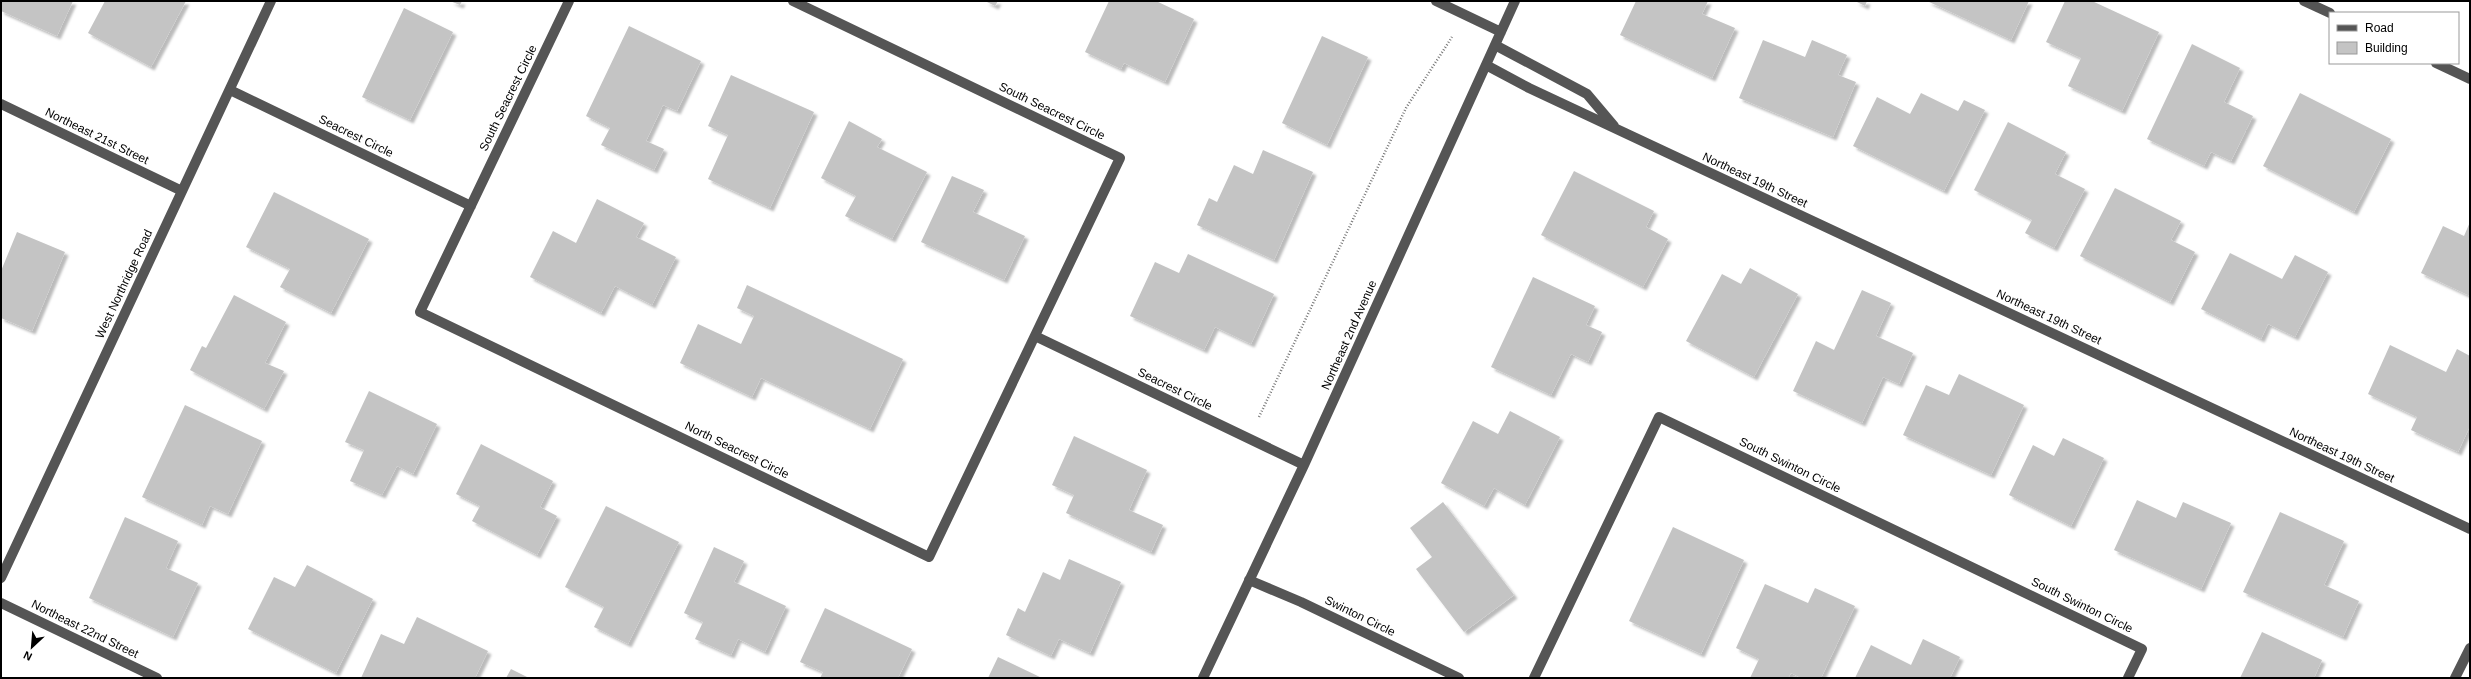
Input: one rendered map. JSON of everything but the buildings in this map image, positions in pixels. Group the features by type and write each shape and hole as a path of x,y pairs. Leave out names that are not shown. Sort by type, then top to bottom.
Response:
{"street":[{"name":"West Northridge Road","path":"1,578 271,1"},
{"name":"South Seacrest Circle","path":"471,206 569,1"},
{"name":"South Seacrest Circle","path":"793,1 1120,158 1035,336"},
{"path":"1436,1 1501,32"},
{"name":"Northeast 2nd Avenue","path":"1203,678 1304,465 1515,1"},
{"path":"2304,1 2329,13"},
{"name":"Northeast 19th Street","path":"1495,45 1587,94 1617,129"},
{"path":"2438,64 2470,79"},
{"name":"Northeast 19th Street","path":"1486,65 1529,88 2470,529"},
{"name":"Seacrest Circle","path":"230,90 471,206"},
{"name":"Northeast 21st Street","path":"1,104 182,191"},
{"name":"North Seacrest Circle","path":"471,206 420,312 929,557 1035,336"},
{"name":"Seacrest Circle","path":"1035,336 1304,465"},
{"name":"South Swinton Circle","path":"1534,678 1659,416 2142,649 2128,678"},
{"name":"Swinton Circle","path":"1249,580 1300,602 1459,678"},
{"name":"Northeast 22nd Street","path":"1,603 157,678"},
{"path":"2455,678 2470,648"}],"path":[{"path":"1249,439 1406,108 1447,49 1463,14"}]}
